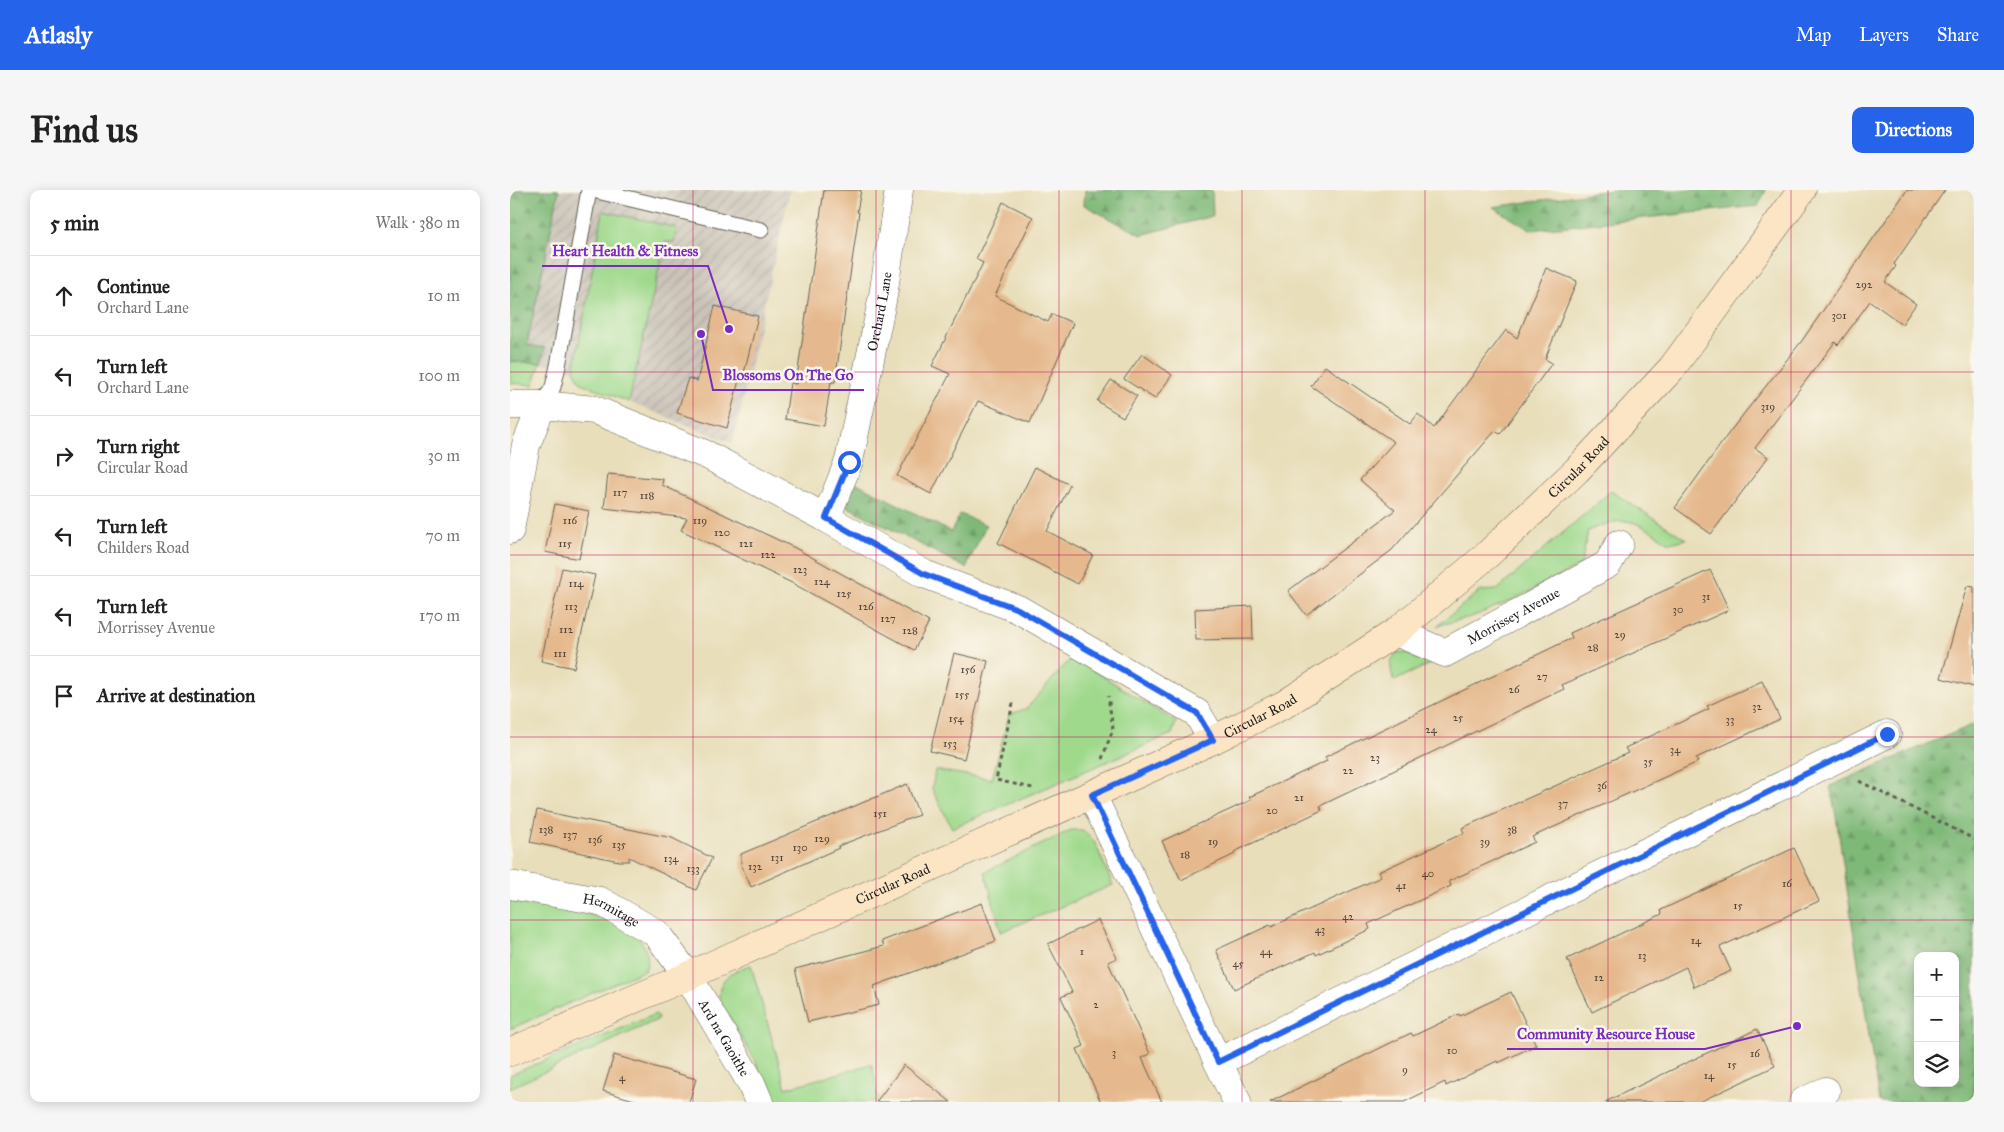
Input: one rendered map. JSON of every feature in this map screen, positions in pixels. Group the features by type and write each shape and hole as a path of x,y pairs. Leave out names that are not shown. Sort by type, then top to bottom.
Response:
{"main road":[{"name":"Circular Road","path":"510,1052 688,976 1213,740 1285,704 1396,632 1488,555 1578,470 1672,368 1802,190"}],"street":[{"name":"Orchard Lane","path":"826,518 849,462 883,296 899,190"},
{"path":"510,405 542,405 595,410 707,455 826,518 924,574 1018,609 1197,713 1213,740"},
{"path":"510,530 526,445 542,405"},
{"name":"Morrissey Avenue","path":"1396,632 1445,653 1608,564 1619,544"},
{"path":"1218,1062 1887,734"},
{"path":"1092,795 1237,1102"},
{"name":"Hermitage","path":"510,885 600,901 656,934 688,976"},
{"name":"Ard na Gaoithe","path":"688,976 759,1102"}],"lane":[{"path":"542,405 552,387 558,366 591,190 761,230"}],"path":[{"path":"1013,703 996,780 1033,788"},
{"path":"1102,758 1113,729"},
{"path":"1825,764 1974,839"}],"shaded area":[{"path":"510,190 790,190 733,443 581,383 574,370 541,363 510,361"}],"green space":[{"path":"510,190 559,190 527,345 545,348 541,363 510,361"},
{"path":"1085,190 1212,190 1213,216 1141,235 1084,205"},
{"path":"1611,190 1766,190 1758,206 1530,230 1493,207"},
{"path":"603,211 677,228 674,242 665,242 629,402 581,383 574,370"},
{"path":"510,361 541,363 533,385 510,383"},
{"path":"853,481 951,532 960,514 986,525 966,568 844,505"},
{"path":"1611,491 1686,539 1670,543 1648,529 1631,522 1613,522 1602,525 1588,531 1581,565 1515,599 1474,616 1437,626 1480,591 1497,590"},
{"path":"1398,652 1406,653 1416,659 1438,660 1394,681 1391,665"},
{"path":"1072,657 1176,722 1172,734 952,828 932,789 935,770 992,779 1009,715 1027,708"},
{"path":"1974,724 1974,1102 1879,1102 1830,786"},
{"path":"1071,830 1083,830 1095,843 1113,885 1001,932 985,872"},
{"path":"510,893 623,925 637,936 647,952 648,958 645,970 510,1029"},
{"path":"751,965 786,1088 872,1064 879,1102 771,1102 756,1062 720,1002 720,987 727,977 737,970"},
{"path":"656,1014 659,1019 510,1088 510,1075"}],"building":[{"path":"824,190 861,190 835,382 831,382 824,426 785,419 790,383 796,384"},
{"path":"1907,190 1945,190 1894,264 1896,266 1885,282 1916,304 1902,324 1870,301 1838,345 1835,342 1755,448 1768,457 1711,534 1675,508 1731,430 1801,342"},
{"path":"1003,202 1033,217 995,296 1048,322 1052,314 1073,323 1030,423 978,401 931,494 897,476 950,374 932,366 983,263 976,259"},
{"path":"1546,268 1577,281 1545,359 1552,363 1500,434 1495,431 1392,550 1306,615 1288,591 1395,510 1360,480 1394,442 1311,386 1325,366 1410,424 1418,414 1434,428 1506,330 1517,338"},
{"path":"715,306 758,316 744,373 741,372 727,428 677,413 688,378 697,381"},
{"path":"1142,354 1172,375 1155,399 1124,379"},
{"path":"1111,380 1137,396 1123,417 1097,401"},
{"path":"1035,467 1070,485 1047,531 1093,555 1078,584 998,543"},
{"path":"608,474 663,479 662,485 795,548 929,622 914,650 792,583 681,530 687,518 604,508"},
{"path":"555,504 589,511 579,559 545,552"},
{"path":"562,568 595,575 574,668 541,661"},
{"path":"1710,570 1729,610 1562,685 1564,689 1320,806 1322,810 1234,852 1235,854 1181,880 1162,841 1251,800 1249,797 1327,761 1325,757 1572,638 1570,633"},
{"path":"1967,586 1974,587 1974,687 1941,678"},
{"path":"1252,606 1253,639 1196,640 1195,609"},
{"path":"954,653 988,661 964,759 930,751"},
{"path":"1762,681 1780,719 1696,758 1698,762 1532,837 1535,842 1449,881 1451,886 1368,924 1370,929 1316,955 1315,952 1234,989 1216,950 1381,877 1378,872 1464,833 1462,828 1628,753 1625,748 1709,709 1707,706"},
{"path":"907,784 919,815 838,846 839,848 751,887 741,864 741,854"},
{"path":"537,810 672,838 712,858 696,890 629,857 629,861 619,861 530,842"},
{"path":"1794,848 1819,901 1720,947 1731,971 1694,987 1686,967 1592,1012 1567,959 1662,914 1661,910"},
{"path":"982,903 996,941 874,986 879,1005 808,1022 795,969 884,946 882,941"},
{"path":"1098,920 1117,958 1108,962 1150,1054 1142,1058 1162,1102 1101,1102 1077,1049 1084,1046 1061,997 1072,992 1048,944"},
{"path":"1511,992 1536,1045 1498,1063 1497,1061 1446,1086 1445,1082 1404,1102 1270,1102 1411,1033 1413,1036"},
{"path":"1757,1029 1775,1066 1699,1102 1605,1102"},
{"path":"614,1055 696,1079 689,1102 641,1102 603,1091"},
{"path":"904,1065 951,1102 876,1102"}],"place":[{"name":"Heart Health & Fitness","path":"729,329"},
{"name":"Blossoms On The Go","path":"701,334"},
{"name":"Community Resource House","path":"1797,1026"}],"route":[{"path":"849,462 826,518 924,574 1018,609 1197,713 1213,740 1092,795 1218,1062 1887,734"}]}
